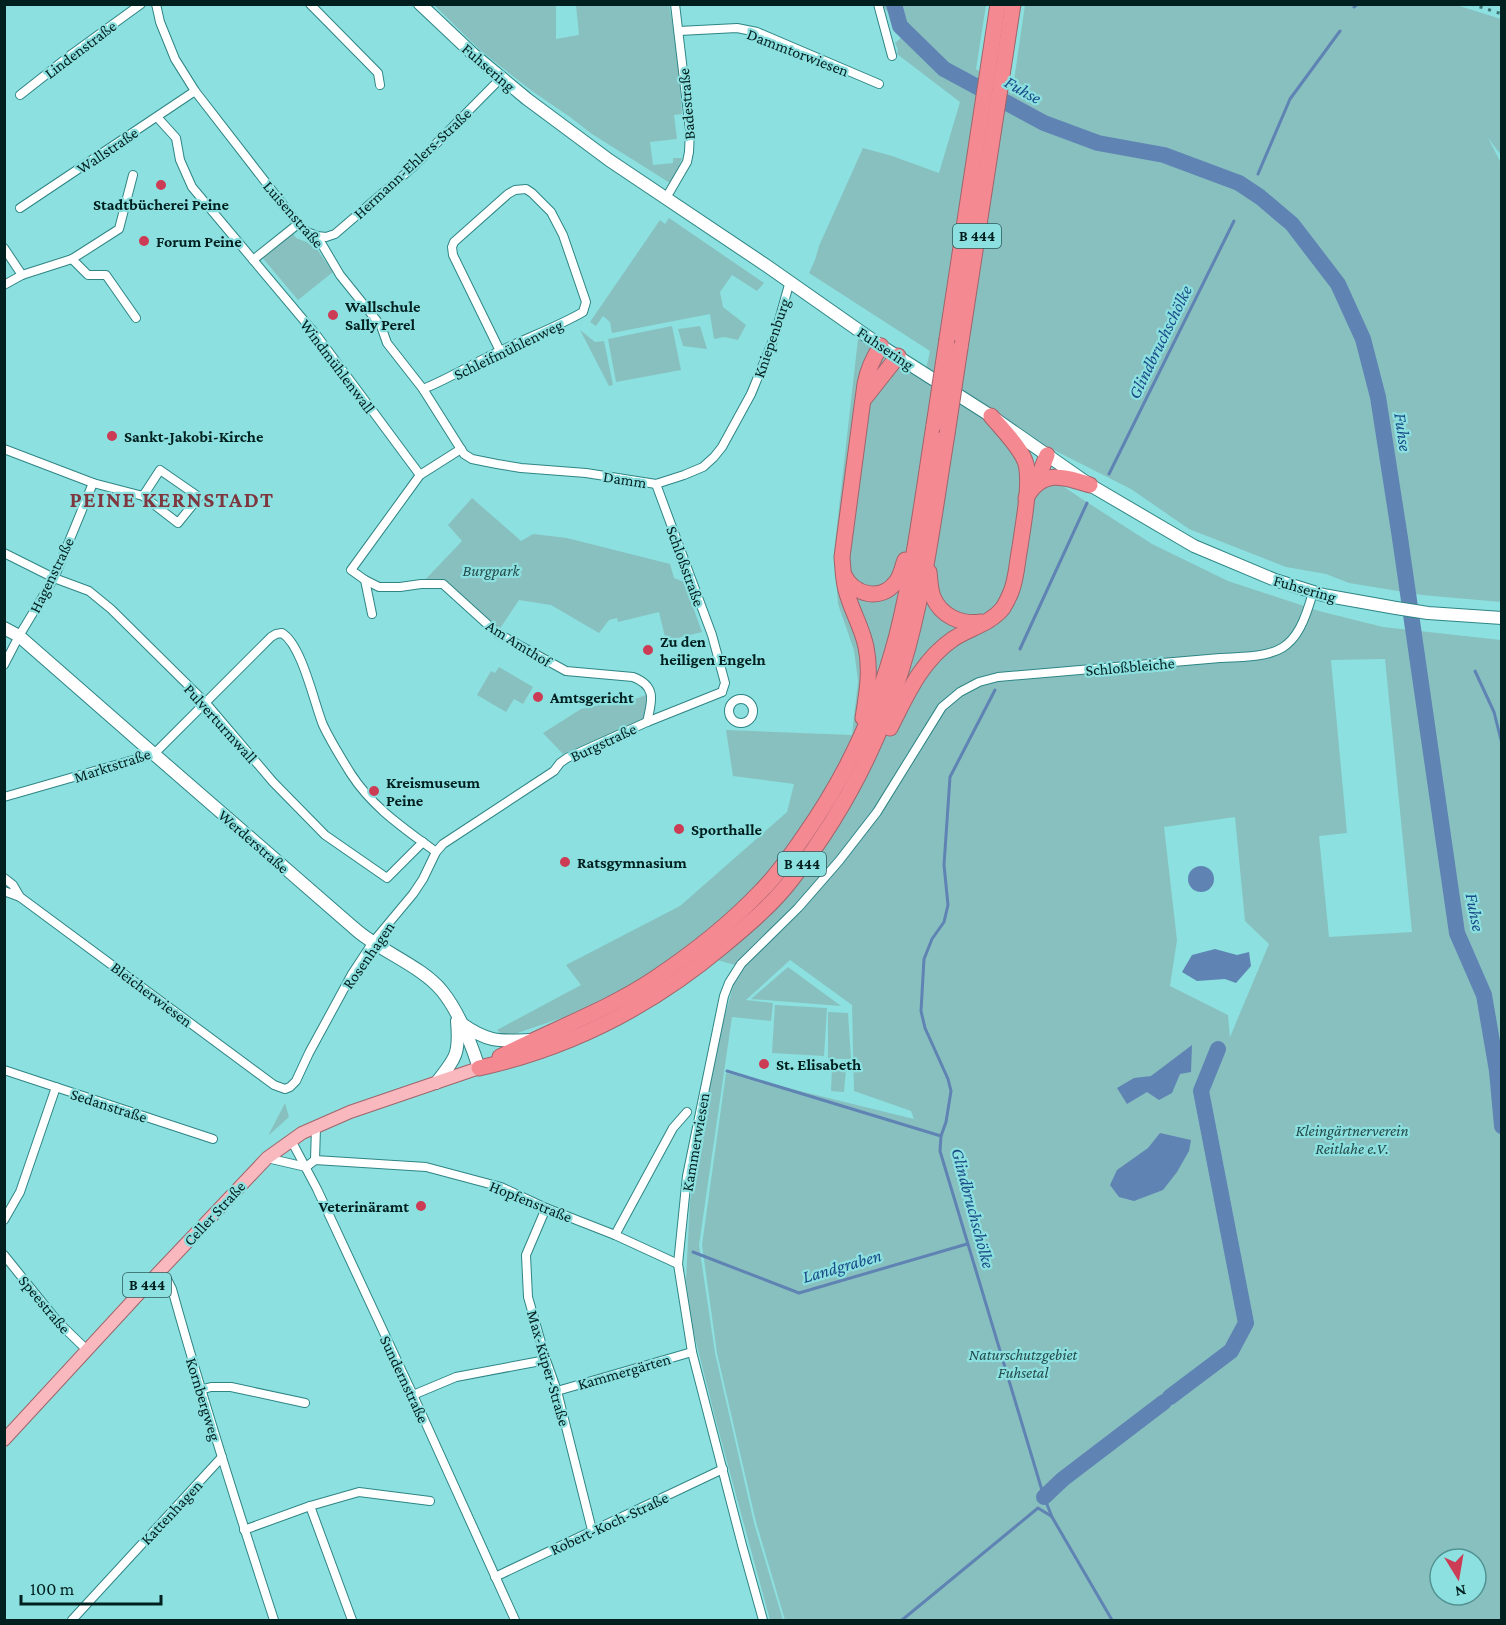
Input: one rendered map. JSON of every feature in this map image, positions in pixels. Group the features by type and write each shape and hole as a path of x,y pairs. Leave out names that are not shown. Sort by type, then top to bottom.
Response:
{"highway":[{"name":"B 444","path":"998,4 1000,41"},
{"name":"B 444","path":"479,1068 532,1054 581,1036 661,993 706,960 751,922 791,880 838,812 858,777 876,702 897,635 940,430 1000,41 1013,4"},
{"path":"881,346 868,371 843,544 846,591 861,627 868,657 866,744 884,738 915,680 928,661 951,640 993,618 1004,606 1013,586 1033,464 1037,459 1047,455"},
{"path":"864,399 898,356"},
{"path":"992,416 1022,454 1029,486"},
{"name":"B 444","path":"479,1068 534,1039 580,1020 652,980 697,949 729,922 763,890 784,865 826,806 844,773 888,709 913,627 928,555 940,430"},
{"path":"1029,486 1058,476 1090,484"},
{"path":"843,569 847,581 857,590 869,594 882,592 897,580 909,547 917,536"},
{"path":"928,555 931,590 941,610 954,619 967,623 993,618"}],"main road":[{"name":"Celler Straße","path":"4,1440 267,1158 291,1140 364,1106 479,1068"}],"street":[{"name":"Lindenstraße","path":"20,95 141,4"},
{"name":"Luisenstraße","path":"156,4 160,22 175,59 195,91 298,224 307,232 317,236 340,275 381,326 387,343 423,389 461,449"},
{"path":"310,4 378,73 380,85"},
{"name":"Fuhsering","path":"420,4 474,55 526,99 788,287 992,416 1090,484 1194,546 1275,580 1313,592 1428,613 1502,618"},
{"name":"Badestraße","path":"666,198 687,162 689,152 690,130 675,4"},
{"path":"878,4 892,56"},
{"name":"Dammtorwiesen","path":"679,31 737,28 757,32 879,84"},
{"name":"Hermann-Ehlers-Straße","path":"317,236 326,237 335,234 396,182 444,137 501,78"},
{"name":"Wallstraße","path":"20,208 195,91"},
{"name":"Windmühlenwall","path":"157,117 176,138 180,160 192,188 317,336 420,475"},
{"path":"4,285 22,275 72,259 119,229 133,176"},
{"name":"Schleifmühlenweg","path":"423,389 583,312 586,302 563,235 551,212 526,189 515,190 508,194 454,242 452,247 453,255 500,351"},
{"path":"253,260 298,224"},
{"path":"4,248 22,275"},
{"path":"72,259 88,275 106,274 136,318"},
{"name":"Kniepenburg","path":"751,394 774,338 788,287"},
{"name":"Damm","path":"461,449 472,459 521,468 586,472 656,484 703,467 714,457 722,447 751,394"},
{"path":"4,449 93,483 143,496 178,523 199,497 160,470 143,496"},
{"path":"420,475 461,449"},
{"name":"Am Amthof","path":"420,475 351,570 364,580 379,587 443,584 497,633 566,671 633,677 641,680 650,689 647,722"},
{"name":"Hagenstraße","path":"4,665 54,579 93,483"},
{"name":"Schloßstraße","path":"656,484 712,636 724,688"},
{"name":"Pulverturmwall","path":"4,553 54,579 89,591 111,609 205,702 273,782 325,835 387,878 423,842"},
{"path":"364,580 372,614"},
{"name":"Schloßbleiche","path":"928,727 942,707 960,692 979,682 998,677 1250,657 1276,652 1287,645 1298,633 1313,592"},
{"name":"Werderstraße","path":"4,628 19,636 359,933 431,979 442,990 459,1019 479,1068"},
{"name":"Marktstraße","path":"4,797 153,754 271,638 282,633 290,640 307,676 322,723 353,776 375,805 423,842"},
{"path":"724,688 732,702"},
{"name":"Burgstraße","path":"463,830 554,771 567,758 724,688"},
{"name":"Kammerwiesen","path":"763,1620 692,1352 678,1264 687,1176 724,996 729,983 741,964 778,929 839,861 877,812 928,727"},
{"name":"Rosenhagen","path":"285,1089 296,1081 352,974 374,942 413,894 436,852 463,830"},
{"path":"423,842 436,852"},
{"name":"Bleicherwiesen","path":"4,878 13,885 20,897"},
{"name":"Bleicherwiesen","path":"4,891 20,897 274,1085 285,1089"},
{"path":"459,1019 473,1032 487,1039 500,1041 534,1039"},
{"path":"436,1083 456,1053 459,1042 459,1019"},
{"name":"Sedanstraße","path":"4,1070 213,1139"},
{"path":"4,1220 20,1192 56,1087"},
{"name":"Kammerwiesen","path":"615,1235 673,1128 687,1112"},
{"path":"267,1158 306,1167 315,1161 316,1127"},
{"name":"Sundernstraße","path":"291,1140 306,1167 413,1395 514,1620"},
{"name":"Hopfenstraße","path":"315,1161 426,1167 501,1187 678,1264"},
{"name":"Max-Küper-Straße","path":"546,1208 526,1255 528,1297 557,1391 592,1530"},
{"name":"Speestraße","path":"4,1255 58,1322 87,1350"},
{"name":"Kornbergweg","path":"159,1272 167,1279 172,1289 200,1390 274,1620"},
{"name":"Kammergärten","path":"557,1391 692,1352"},
{"path":"413,1395 456,1377 546,1360"},
{"path":"200,1390 211,1387 231,1387 305,1403"},
{"name":"Kattenhagen","path":"72,1620 222,1457"},
{"name":"Robert-Koch-Straße","path":"495,1577 723,1469"},
{"path":"244,1530 310,1506 359,1492 430,1501"},
{"path":"310,1506 352,1620"}],"green space":[{"path":"1453,4 1501,19 1501,155 1488,138 1502,165 1501,602 1422,595 1349,583 1326,574 1286,567 1189,529 1131,489 1040,443 971,395 1012,452 1152,544 1228,581 1319,611 1383,627 1501,640 1501,1620 785,1620 756,1522 717,1353 702,1245 726,1073 914,1119 911,1111 854,1091 852,1005 790,960 746,1000 773,1003 771,1021 732,1017 699,1245 715,1353 754,1523 783,1620 770,1620 692,1326 686,1280 690,1201 701,1123 719,1036 734,983 742,967 689,952 611,1001 506,1037 497,1030 581,985 566,965 680,906 787,812 794,784 733,776 726,730 852,735 858,681 854,650 838,604 834,552 859,330 926,369 930,351 809,273 863,148 939,173 960,102 897,54 898,49 895,43 906,34 882,5 986,5 976,69 1012,94 1025,5","holes":["1385,659 1412,932 1329,937 1319,836 1347,833 1331,660","1235,817 1245,921 1269,944 1230,1037 1228,1015 1170,986 1177,940 1164,827"]},
{"path":"434,5 556,5 556,39 579,35 576,5 669,5 677,48 682,114 674,115 677,139 650,142 653,165 673,163 673,158 682,158 676,175 670,183 592,134 481,51"},
{"path":"669,218 764,283 757,291 732,275 720,292 723,307 746,325 738,340 724,337 714,339 710,314 612,333 610,322 603,316 596,326 590,322 660,220 665,224"},
{"path":"292,232 296,238 314,245 333,272 298,300 261,256"},
{"path":"672,326 681,370 616,382 608,339"},
{"path":"700,326 707,349 683,346 678,329"},
{"path":"580,330 595,342 604,341 613,385 609,386"},
{"name":"Burgpark","path":"472,498 521,541 533,534 567,538 670,564 674,578 684,582 702,632 666,641 659,612 618,622 617,618 609,620 599,633 551,605 519,600 497,633 443,584 421,584 462,541 448,525"},
{"path":"499,667 533,687 523,704 514,699 506,712 477,695 491,671 495,673"},
{"path":"646,695 644,719 563,754 543,733 581,709 600,705 618,705"},
{"path":"788,967 841,1006 751,999"},
{"path":"775,1005 827,1008 824,1056 772,1053"},
{"path":"828,1012 848,1013 851,1059 828,1059"},
{"path":"832,1068 846,1069 844,1092 831,1091"},
{"path":"285,1103 289,1117 269,1135 269,1134"}],"shaded area":[{"path":"1201,866 1210,870 1214,879 1210,888 1201,892 1192,888 1188,879 1192,870"},
{"path":"1215,949 1237,955 1249,952 1251,966 1236,983 1225,979 1197,981 1182,972 1192,955"},
{"path":"1192,1045 1191,1072 1180,1074 1172,1093 1159,1100 1147,1092 1127,1104 1117,1088 1134,1078 1151,1076"},
{"path":"1160,1133 1191,1140 1189,1151 1177,1172 1163,1190 1134,1201 1119,1197 1110,1185 1117,1170 1148,1148"}],"waterway":[{"name":"Fuhse","path":"894,4 900,26 944,69 1044,123 1098,143 1164,155 1239,183 1292,224 1338,284 1363,339 1378,397 1457,933 1484,995 1497,1071 1502,1126"},
{"name":"Glindbruchschölke","path":"1354,7 1358,4"},
{"name":"Glindbruchschölke","path":"1258,174 1290,99 1340,31"},
{"name":"Glindbruchschölke","path":"1109,474 1234,221"},
{"name":"Glindbruchschölke","path":"1020,649 1087,503"},
{"path":"1475,671 1494,712 1502,744"},
{"name":"Glindbruchschölke","path":"995,690 950,777 944,865 948,905 944,922 932,939 924,959 921,1011 925,1028 948,1079 951,1091 940,1151 1044,1497 1052,1517 1112,1620"},
{"path":"1170,1397 1231,1351 1246,1323 1201,1091 1218,1049"},
{"path":"727,1071 941,1136"},
{"name":"Landgraben","path":"693,1252 799,1293 967,1244"},
{"path":"1044,1497 1063,1479 1164,1402"},
{"path":"902,1620 1038,1508 1051,1516"}],"railway":[{"path":"1471,4 1502,14"}],"place":[{"name":"Stadtbücherei Peine","path":"161,185"},
{"name":"Forum Peine","path":"144,241"},
{"name":"Wallschule Sally Perel","path":"333,315"},
{"name":"Sankt-Jakobi-Kirche","path":"112,436"},
{"name":"Zu den heiligen Engeln","path":"648,650"},
{"name":"Amtsgericht","path":"538,697"},
{"name":"Kreismuseum Peine","path":"374,791"},
{"name":"Sporthalle","path":"679,829"},
{"name":"Ratsgymnasium","path":"565,862"},
{"name":"St. Elisabeth","path":"764,1064"},
{"name":"Veterinäramt","path":"421,1206"}],"district":[{"name":"PEINE KERNSTADT","path":"172,499"}],"park label":[{"name":"Kleingärtnerverein Reitlahe e.V.","path":"1352,1139"},
{"name":"Naturschutzgebiet Fuhsetal","path":"1023,1363"}]}
